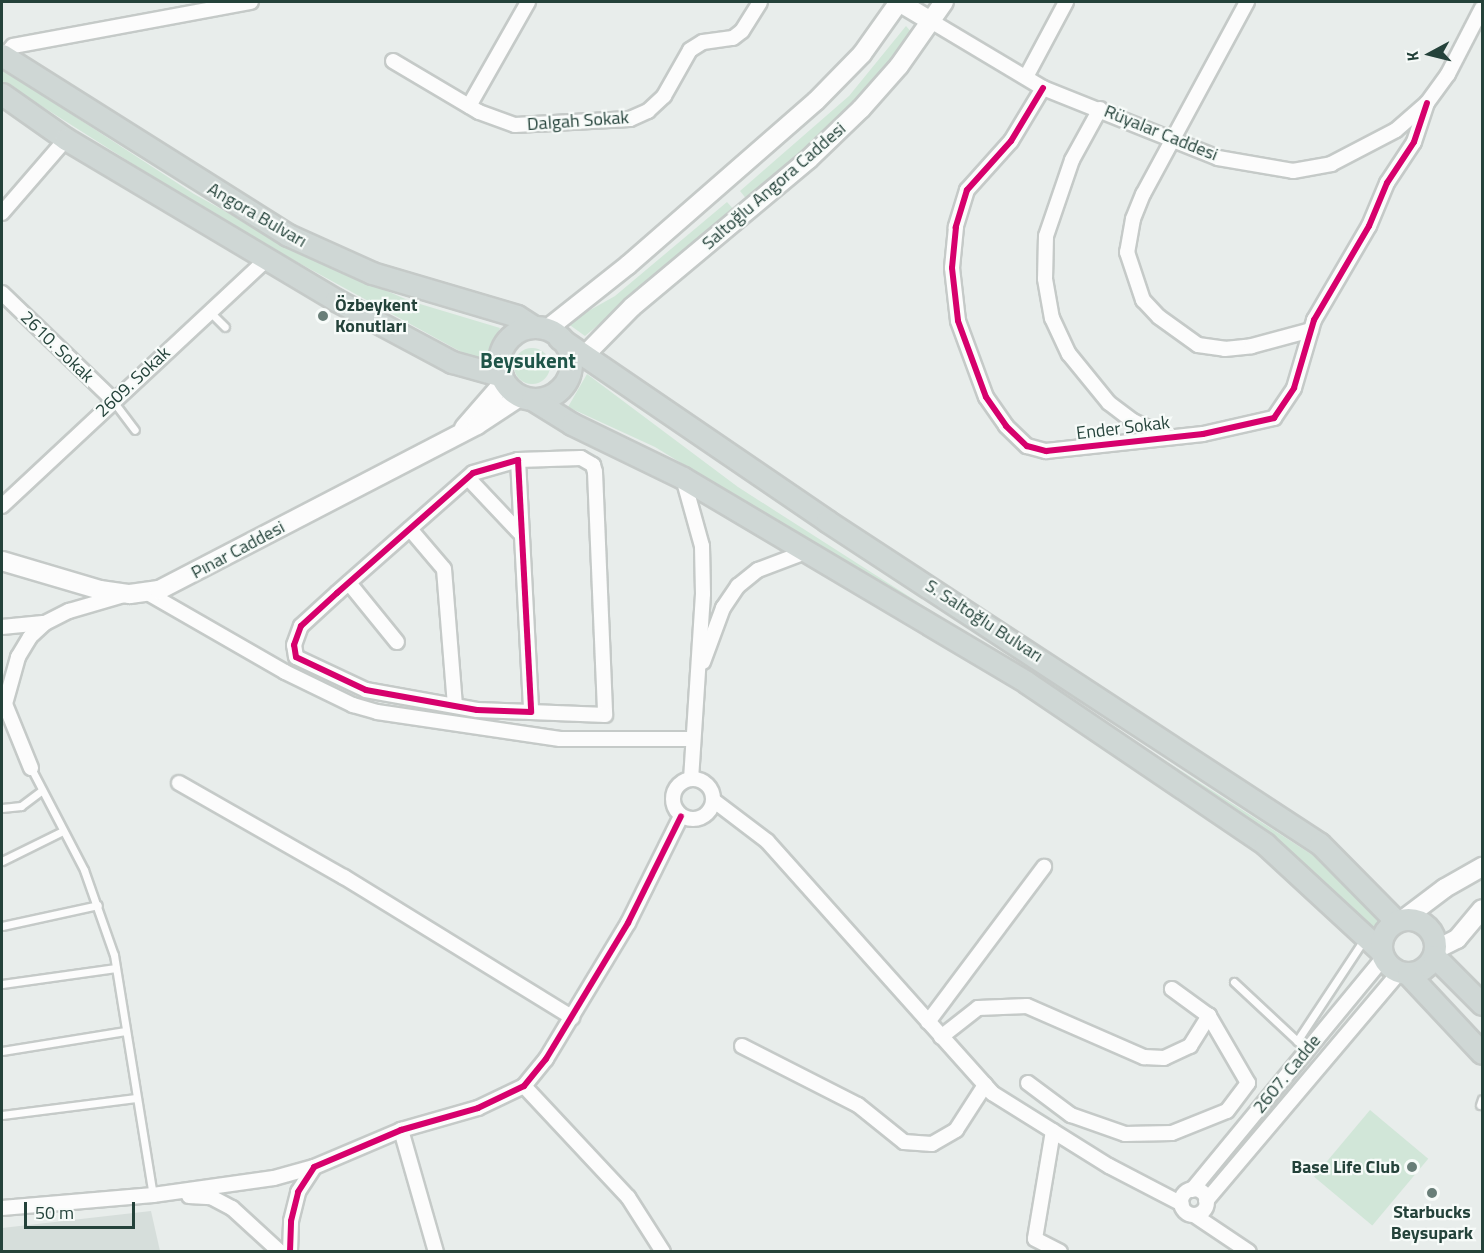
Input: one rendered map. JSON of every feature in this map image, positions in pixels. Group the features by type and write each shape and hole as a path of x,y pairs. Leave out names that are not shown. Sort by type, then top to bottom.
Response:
{"main road":[{"name":"Angora Bulvarı","path":"3,56 288,234 372,273 518,316 547,331"},
{"name":"Angora Bulvarı","path":"2,94 66,139 266,260 452,362 503,379"},
{"name":"S. Saltoğlu Bulvarı","path":"547,331 586,354 817,514 1320,844 1400,920 1429,929 1435,953 1482,1004"},
{"path":"547,331 570,356 567,380 549,397 526,398 503,379 499,360 505,344 517,332 547,331"},
{"name":"S. Saltoğlu Bulvarı","path":"526,398 572,424 683,478 809,551 1026,682 1265,844 1404,973 1482,1053"},
{"path":"1376,949 1383,933 1400,920"},
{"path":"1404,973 1424,969 1435,953"}],"street":[{"path":"3,56 13,46 251,2"},
{"path":"469,106 528,2"},
{"name":"Dalgah Sokak","path":"393,61 469,106 515,125 630,119 648,111 664,96 690,50 703,42 733,38 742,31 760,2"},
{"path":"898,2 931,21"},
{"name":"Saltoğlu Angora Caddesi","path":"547,331 628,265 808,109 862,54 898,2"},
{"name":"Saltoğlu Angora Caddesi","path":"586,354 632,307 809,159 861,109 944,2"},
{"path":"1026,77 1066,2"},
{"path":"1246,2 1170,139 1133,219 1127,252 1143,300 1178,332 1208,346 1226,350 1252,346 1311,330"},
{"name":"Rüyalar Caddesi","path":"931,21 1043,88 1218,158 1293,171 1331,164 1396,130 1427,103 1448,74 1482,8"},
{"name":"Ender Sokak","path":"1043,88 1011,141 967,190 956,227 952,268 958,321 986,397 1006,426 1027,446 1046,451 1203,434 1274,418 1294,388 1311,330 1326,294 1369,226 1387,183 1414,142 1427,103"},
{"path":"1100,109 1072,160 1046,236 1045,279 1052,318 1069,354 1109,403 1132,421 1168,437"},
{"path":"2,213 66,139"},
{"name":"2609. Sokak","path":"2,506 209,310 266,260"},
{"name":"2610. Sokak","path":"2,293 113,400"},
{"name":"Pınar Caddesi","path":"459,434 503,379"},
{"name":"Pınar Caddesi","path":"2,561 100,590 138,593 172,585 526,398"},
{"path":"285,672 296,657 294,645 301,626 468,478 518,460 581,458 592,465 595,472 605,715 455,706 366,690 296,657"},
{"path":"518,460 531,712"},
{"path":"468,478 521,534"},
{"path":"683,478 702,546 698,678 691,739 691,779"},
{"path":"410,529 444,569 455,706"},
{"path":"698,678 723,608 738,586 758,570 809,551"},
{"path":"348,583 398,642"},
{"path":"32,768 3,703 18,657 30,637 45,623 69,611 138,593 285,672 353,705 404,717 561,739 691,739"},
{"path":"2,627 45,623"},
{"path":"713,800 705,816 693,820 681,816 672,798 678,785 691,779 709,787 713,800 767,841 985,1084 1109,1166 1158,1189 1174,1187 1202,1208 1218,1228 1249,1251"},
{"path":"179,783 344,877 572,1017"},
{"path":"2,1208 153,1195 274,1178 314,1167 401,1130 478,1108 524,1086 572,1017 627,923 681,816"},
{"path":"928,1022 1044,867"},
{"path":"1400,920 1445,888 1482,867"},
{"path":"1435,953 1457,939 1482,909"},
{"name":"2607. Cadde","path":"1186,1196 1376,949"},
{"name":"2607. Cadde","path":"1202,1208 1323,1063 1404,973"},
{"path":"1028,1083 1071,1115 1125,1134 1172,1133 1227,1111 1248,1083 1209,1016 1172,989"},
{"path":"942,1037 978,1008 1027,1006 1144,1057 1164,1058 1190,1046 1209,1016"},
{"path":"1302,1045 1323,1063"},
{"path":"742,1046 858,1105 904,1142 932,1144 956,1130 985,1084"},
{"path":"524,1086 628,1197 663,1251"},
{"path":"401,1130 436,1251"},
{"path":"1053,1131 1035,1239 1060,1251"},
{"path":"290,1251 291,1221 298,1192 314,1167"},
{"path":"1186,1196 1203,1194 1202,1208"},
{"path":"153,1195 211,1197 232,1208 280,1251"}],"lane":[{"path":"209,310 225,327"},
{"path":"113,400 135,430"},
{"path":"32,768 41,791 98,905 116,968 135,1098 153,1195"},
{"path":"2,808 21,806 41,791"},
{"path":"2,861 63,831"},
{"path":"2,926 98,905"},
{"path":"1234,982 1302,1045 1376,949"},
{"path":"2,984 116,968"},
{"path":"2,1051 125,1030"},
{"path":"2,1115 135,1098"}],"shaded area":[{"path":"151,1211 160,1251 2,1251 2,1228"}],"green space":[{"path":"906,26 913,34 857,105 748,201 740,191 849,96"},
{"path":"2,69 194,194 302,254 410,301 500,328 485,365 226,223 2,81"},
{"path":"727,202 735,211 585,336 567,323 615,296"},
{"path":"532,348 545,353 550,366 545,379 532,384 519,379 514,366 519,353"},
{"path":"587,374 738,487 1325,863 1393,911 1373,933 1291,856 740,499 655,447 568,407"},
{"path":"1370,1110 1428,1159 1372,1225 1314,1177"}],"cycle path":[{"path":"1043,88 1011,141 967,190 956,227 952,268 958,321 986,397 1006,426 1027,446 1046,451 1203,434 1274,418 1294,388 1314,320 1369,226 1387,183 1414,142 1427,103"},
{"path":"518,460 531,712 477,710 366,690 296,657 294,645 301,626 337,593 473,473 518,460"},
{"path":"290,1252 291,1221 298,1192 314,1167 401,1130 478,1108 524,1086 546,1059 628,923 681,816"}],"place":[{"name":"Özbeykent Konutları","path":"323,316"},
{"name":"Base Life Club","path":"1412,1167"},
{"name":"Starbucks Beysupark","path":"1432,1193"}],"district":[{"name":"Beysukent","path":"528,360"}]}
